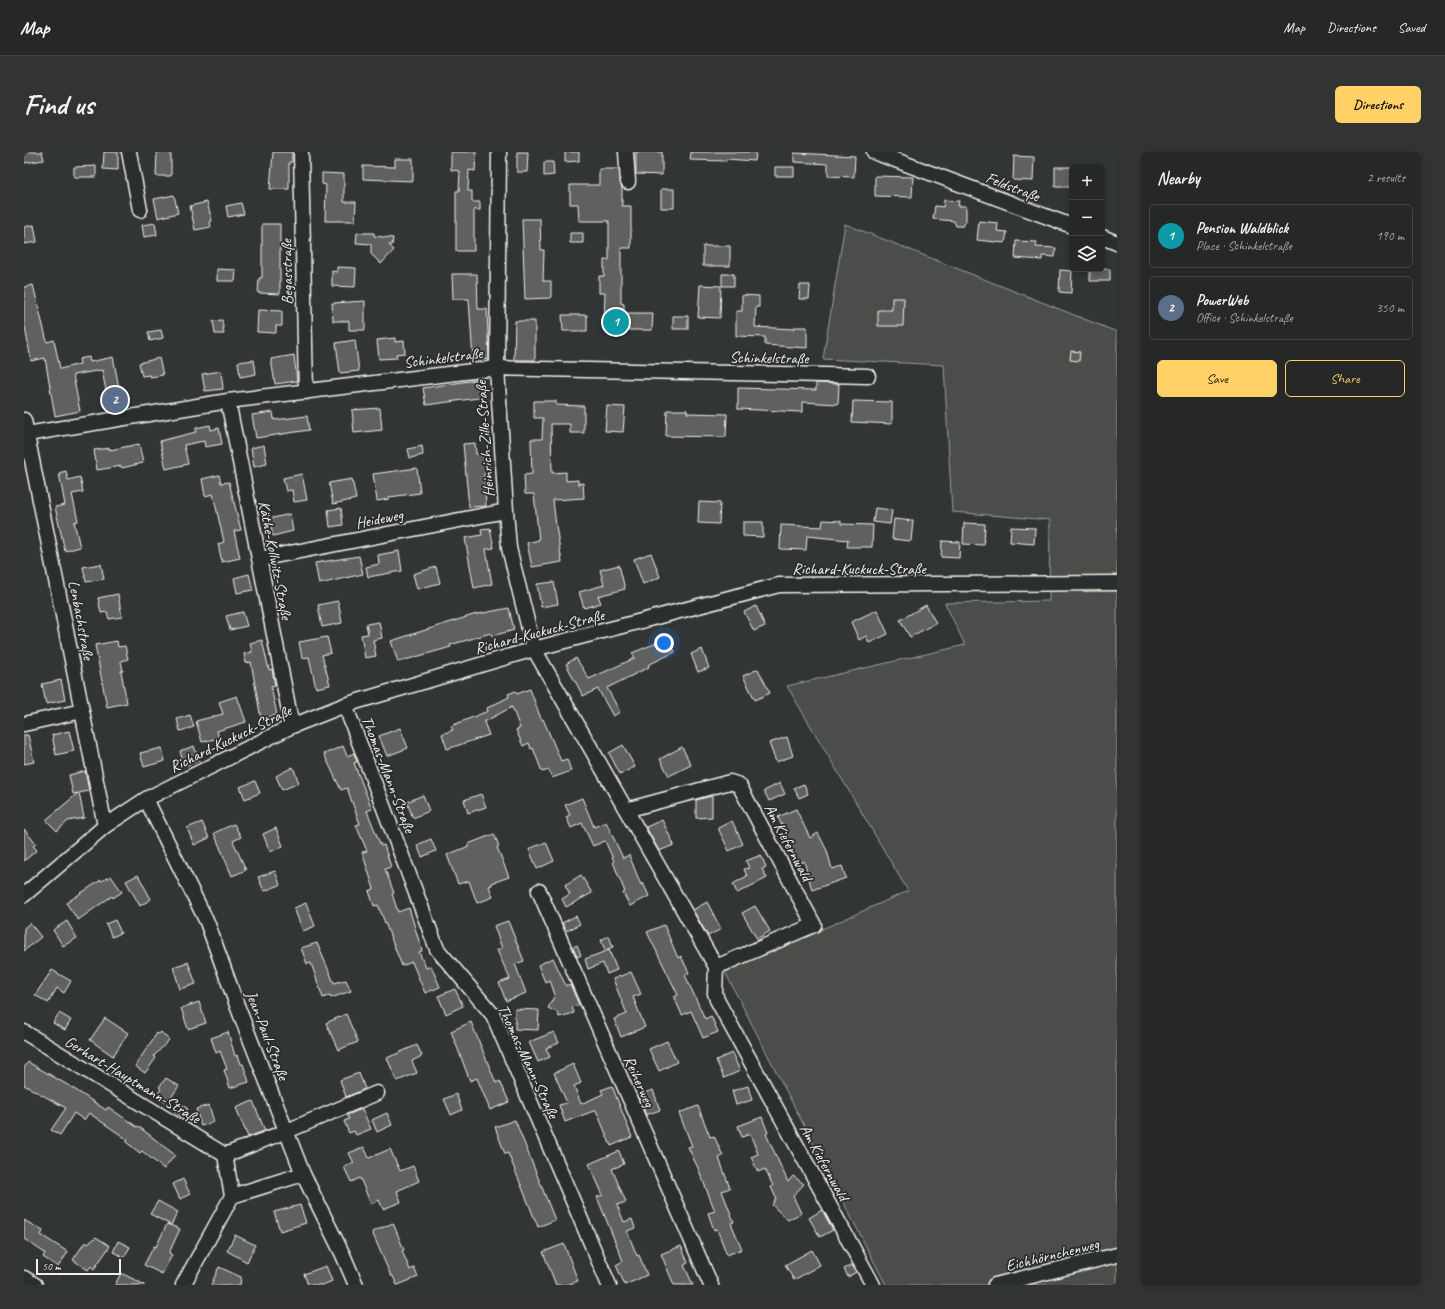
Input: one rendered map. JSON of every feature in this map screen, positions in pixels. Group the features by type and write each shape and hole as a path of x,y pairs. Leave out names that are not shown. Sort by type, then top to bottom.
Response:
{"street":[{"path":"129,152 140,210"},
{"name":"Begasstraße","path":"301,152 306,392"},
{"name":"Heinrich-Zille-Straße","path":"499,152 497,368 506,511 509,548 534,649"},
{"path":"626,152 628,182"},
{"name":"Feldstraße","path":"874,152 1069,225"},
{"path":"1105,238 1117,243"},
{"name":"Schinkelstraße","path":"25,427 497,368 868,376"},
{"name":"Käthe-Kollwitz-Straße","path":"228,401 292,726"},
{"name":"Lenbachstraße","path":"25,427 105,826"},
{"name":"Heideweg","path":"259,559 506,511"},
{"name":"Richard-Kuckuck-Straße","path":"24,895 105,826 146,799 292,726 345,705 534,649 779,585 1117,583"},
{"path":"534,649 716,967"},
{"name":"Thomas-Mann-Straße","path":"345,705 437,949 493,1015 609,1285"},
{"path":"24,724 82,711"},
{"name":"Am Kiefernwald","path":"626,810 730,782 739,785 814,925 716,967 715,993 717,1000 873,1285"},
{"name":"Jean-Paul-Straße","path":"146,799 207,922 303,1174 356,1285"},
{"name":"Reiherweg","path":"539,891 710,1285"},
{"name":"Gerhart-Hauptmann-Straße","path":"24,1032 225,1155"},
{"path":"183,1285 232,1196 225,1155 377,1093"},
{"path":"232,1196 303,1174"},
{"name":"Eichhörnchenweg","path":"995,1285 1117,1255"},
{"path":"24,1278 35,1285"}],"shaded area":[{"path":"845,224 1117,332 1117,1285 886,1285 725,972 908,891 787,686 965,645 945,603 1049,601 1050,520 952,512 944,365 823,359"}],"building":[{"path":"24,152 42,152 44,160 24,163"},
{"path":"104,152 118,152 118,170 103,169"},
{"path":"157,152 171,152 171,176 156,176"},
{"path":"273,152 292,152 292,162 289,162 289,189 270,189"},
{"path":"451,152 476,152 475,171 469,170 468,191 472,191 472,202 480,202 480,210 474,210 474,251 456,251 456,191 459,191 460,171 451,170"},
{"path":"517,152 528,152 527,172 517,172"},
{"path":"565,152 579,152 579,161 565,162"},
{"path":"636,152 662,152 662,175 636,174"},
{"path":"691,152 756,152 755,161 726,159 726,161 690,160"},
{"path":"794,153 855,156 854,177 828,176 828,164 794,162"},
{"path":"1014,156 1034,157 1033,181 1013,180"},
{"path":"395,159 413,159 413,181 363,179 363,166 395,167"},
{"path":"544,162 553,162 554,175 544,176"},
{"path":"96,166 96,177 74,177 74,167"},
{"path":"775,167 794,167 794,176 775,176"},
{"path":"1055,167 1069,167 1069,187 1055,187"},
{"path":"599,169 619,169 622,187 622,206 631,206 631,248 621,248 621,303 624,304 624,313 653,313 652,330 604,330 605,293 599,293 599,276 604,276 604,260 609,260 609,221 579,221 578,204 570,204 570,185 599,185"},
{"path":"322,173 344,174 344,202 356,202 355,221 325,221 326,185 322,184"},
{"path":"875,176 913,177 912,197 875,196"},
{"path":"661,189 674,189 674,208 661,208"},
{"path":"174,195 178,213 158,218 154,199"},
{"path":"944,200 959,201 958,206 966,206 966,221 963,226 956,226 954,221 933,219 935,206 943,207"},
{"path":"207,202 212,221 210,222 211,227 195,230 190,206"},
{"path":"241,203 244,214 228,217 226,206"},
{"path":"522,219 540,219 541,250 544,250 543,281 551,281 551,298 525,299"},
{"path":"979,221 998,223 997,231 1007,232 1005,243 977,240"},
{"path":"155,223 157,235 144,237 142,225"},
{"path":"262,224 280,224 280,294 258,293 259,278 262,278"},
{"path":"34,225 37,242 24,244 24,227"},
{"path":"357,233 374,233 374,236 393,238 392,245 389,245 394,250 381,264 371,254 371,244 356,243"},
{"path":"570,233 583,233 583,243 570,243"},
{"path":"1016,241 1037,242 1036,247 1056,248 1055,257 1042,256 1042,260 1015,258"},
{"path":"703,246 730,246 730,266 703,266"},
{"path":"337,267 356,268 355,287 332,286 332,271 337,272"},
{"path":"217,269 236,270 235,281 217,281"},
{"path":"1105,269 1110,269 1110,281 1090,281 1090,272 1105,272"},
{"path":"1060,270 1072,272 1071,293 1059,292"},
{"path":"452,274 477,274 478,309 487,309 489,359 473,360 469,299 453,299"},
{"path":"722,274 734,274 734,286 722,286"},
{"path":"33,285 47,342 54,340 60,369 80,364 79,359 89,357 90,362 113,357 122,403 109,406 102,370 73,375 80,411 55,416 45,358 31,361 24,321 24,287"},
{"path":"700,285 721,286 720,318 698,317"},
{"path":"800,285 810,285 809,299 799,299"},
{"path":"742,295 759,296 759,307 756,307 755,327 794,329 794,327 807,327 807,348 765,345 765,337 736,336 736,311 742,311"},
{"path":"892,298 904,298 903,326 878,326 878,310 892,310"},
{"path":"365,301 365,330 349,330 349,321 333,321 332,303"},
{"path":"258,310 282,311 282,326 276,326 276,333 257,332"},
{"path":"562,315 587,315 587,331 563,331"},
{"path":"673,316 688,316 688,329 673,329"},
{"path":"222,320 224,334 215,334 213,321"},
{"path":"515,321 535,321 535,360 514,360"},
{"path":"161,330 163,338 150,341 148,332"},
{"path":"395,338 395,342 404,341 405,353 396,354 397,358 379,359 377,340"},
{"path":"355,340 359,371 340,373 336,343"},
{"path":"1071,351 1080,352 1079,361 1070,360"},
{"path":"294,355 297,381 275,384 271,359"},
{"path":"159,358 163,375 150,377 150,375 142,376 139,363"},
{"path":"254,360 256,374 240,377 238,362"},
{"path":"221,371 223,389 205,391 202,374"},
{"path":"483,379 486,397 426,405 423,388"},
{"path":"816,383 839,384 838,404 802,402 802,412 738,409 738,388 816,390"},
{"path":"534,401 556,401 556,405 584,406 584,433 570,433 570,424 551,424 552,473 566,472 566,481 578,480 578,484 583,483 584,498 553,500 562,562 532,567 527,543 539,540 534,494 525,494 524,475 532,474 531,439 542,439 543,418 534,418"},
{"path":"853,401 892,402 892,424 852,422"},
{"path":"607,406 625,407 623,432 605,431"},
{"path":"380,408 382,430 354,433 352,410"},
{"path":"667,410 687,410 687,413 727,414 726,437 666,436"},
{"path":"273,412 274,420 307,416 309,430 256,438 252,415"},
{"path":"210,425 211,430 219,428 222,444 205,447 204,441 184,445 188,464 166,469 160,441 196,432 196,428"},
{"path":"475,443 476,454 489,453 490,473 484,474 486,506 469,507 463,444"},
{"path":"139,444 143,463 122,468 121,466 97,470 94,450 110,448 110,450"},
{"path":"264,445 267,464 254,467 251,448"},
{"path":"422,446 423,455 410,458 408,449"},
{"path":"417,468 420,493 389,497 389,499 377,501 373,474"},
{"path":"66,471 68,480 80,477 83,492 72,494 78,521 74,522 80,547 65,551 55,507 65,505 59,473"},
{"path":"302,474 307,500 294,502 292,490 286,491 283,478"},
{"path":"219,475 221,483 229,482 241,530 234,531 240,558 222,562 218,544 224,542 213,494 205,496 202,479"},
{"path":"352,479 356,499 333,504 329,483"},
{"path":"699,502 720,503 719,524 698,523"},
{"path":"341,508 343,525 330,527 328,510"},
{"path":"875,508 892,510 890,524 873,522"},
{"path":"290,514 293,531 273,536 269,519"},
{"path":"894,519 913,521 911,541 892,539"},
{"path":"823,520 841,521 841,524 873,525 872,547 847,547 848,540 807,536 806,550 780,549 781,525 822,527"},
{"path":"743,522 763,522 763,537 743,536"},
{"path":"964,523 985,524 984,545 963,544"},
{"path":"1011,527 1035,528 1034,544 1010,542"},
{"path":"490,528 494,548 486,549 492,584 474,588 465,538 482,535 481,529"},
{"path":"942,541 960,542 959,558 941,557"},
{"path":"399,551 402,571 368,577 366,567 379,564 378,555"},
{"path":"651,553 660,577 643,584 634,559"},
{"path":"359,556 363,574 319,584 315,563"},
{"path":"101,564 104,579 86,582 83,567"},
{"path":"619,565 625,589 598,596 601,603 584,608 579,592 604,585 600,570"},
{"path":"436,567 440,583 417,589 413,574"},
{"path":"249,574 253,590 237,593 234,578"},
{"path":"554,582 558,604 541,607 537,584"},
{"path":"118,594 122,617 109,619 107,612 101,613 98,598"},
{"path":"338,601 342,623 322,627 318,605"},
{"path":"926,605 936,623 910,637 900,620"},
{"path":"756,606 765,626 754,631 744,612"},
{"path":"509,608 514,630 492,636 491,633 450,645 451,647 398,662 391,641 473,615"},
{"path":"877,610 888,634 869,643 866,636 859,640 851,622"},
{"path":"243,612 247,626 230,630 226,616"},
{"path":"379,622 382,638 373,640 376,656 365,658 361,635 368,634 366,624"},
{"path":"327,637 331,653 322,655 330,685 316,688 309,657 302,658 299,642"},
{"path":"669,638 675,652 607,688 620,712 613,716 598,689 583,696 566,664 576,658 589,679 635,658 632,653"},
{"path":"262,640 269,670 272,669 275,686 271,687 277,715 261,719 251,662 246,663 244,654 252,652 250,643"},
{"path":"117,641 118,647 125,646 128,659 121,661 123,671 121,671 127,703 107,707 95,645"},
{"path":"702,649 709,668 698,672 691,654"},
{"path":"758,669 770,693 755,700 743,676"},
{"path":"61,680 65,700 46,704 42,684"},
{"path":"530,689 541,719 543,719 561,761 567,759 571,771 552,778 549,770 542,772 533,748 531,749 529,743 523,746 516,730 520,728 512,707 484,722 489,735 447,749 442,734 453,730 451,726 488,711 487,708 509,697 508,694 516,691 517,694"},
{"path":"237,696 246,722 217,731 219,738 202,742 196,721 223,714 219,702"},
{"path":"190,715 194,727 180,731 177,719"},
{"path":"400,728 408,748 387,756 379,736"},
{"path":"69,731 74,751 56,755 52,735"},
{"path":"24,735 28,735 34,762 24,764"},
{"path":"787,737 793,756 776,762 769,743"},
{"path":"623,745 635,767 620,774 609,753"},
{"path":"194,746 199,761 184,766 180,751"},
{"path":"343,746 347,756 354,753 357,762 354,763 372,809 367,811 381,846 384,845 391,867 385,869 394,893 392,894 398,912 409,908 422,951 419,952 426,968 431,966 440,987 425,993 412,962 402,966 378,905 374,906 369,891 374,889 362,852 367,851 356,825 360,824 347,788 341,790 324,754"},
{"path":"682,747 691,765 669,776 660,759"},
{"path":"162,748 165,761 144,767 140,753"},
{"path":"293,767 299,783 282,790 276,776"},
{"path":"85,771 89,791 79,793 84,818 68,821 57,831 46,820 78,793 73,794 69,775"},
{"path":"255,781 260,793 245,799 240,787"},
{"path":"780,783 785,794 769,801 764,791"},
{"path":"804,784 808,794 799,798 794,788"},
{"path":"481,794 486,807 468,813 464,800"},
{"path":"423,795 429,811 413,818 407,802"},
{"path":"712,796 712,817 696,818 696,800"},
{"path":"582,798 594,827 606,822 623,858 629,855 641,885 643,883 649,896 630,906 623,893 625,892 605,841 593,846 582,823 571,828 566,817 570,815 565,805"},
{"path":"796,809 810,838 818,833 827,851 832,869 842,866 846,878 812,890 804,861 799,864 778,817"},
{"path":"662,820 674,845 659,851 646,827"},
{"path":"732,821 743,844 729,851 718,828"},
{"path":"202,822 209,838 194,845 187,828"},
{"path":"234,824 241,837 233,841 246,870 232,876 214,833"},
{"path":"276,828 283,846 270,852 263,834"},
{"path":"24,829 36,844 33,846 37,850 24,861"},
{"path":"494,834 499,846 497,847 509,877 492,883 492,885 489,886 493,897 477,903 469,881 458,884 447,855 469,846 468,844"},
{"path":"431,839 436,851 422,857 417,845"},
{"path":"546,842 554,861 537,869 529,849"},
{"path":"761,855 766,867 762,869 767,878 737,893 733,884 747,876 744,869 749,868 746,861"},
{"path":"275,871 280,885 264,891 258,877"},
{"path":"138,875 151,899 140,906 126,881"},
{"path":"581,875 592,893 566,907 562,899 570,894 565,885"},
{"path":"111,876 122,892 113,898 112,896 78,920 66,903 101,880 102,881"},
{"path":"707,902 721,929 708,936 693,910"},
{"path":"306,903 315,926 303,931 294,908"},
{"path":"755,906 770,931 757,939 742,913"},
{"path":"576,916 580,924 567,931 562,923"},
{"path":"115,920 121,933 112,937 106,924"},
{"path":"67,921 77,938 63,946 53,930"},
{"path":"508,921 524,961 515,964 526,993 506,1001 499,983 510,979 497,950 502,948 494,926"},
{"path":"30,923 41,937 24,951 24,928"},
{"path":"664,925 678,958 681,956 689,973 685,975 705,1019 711,1016 718,1032 703,1038 691,1011 682,1015 674,997 678,995 647,932"},
{"path":"609,936 613,947 605,950 601,940"},
{"path":"317,943 334,983 346,980 351,991 331,998 330,995 323,998 311,963 307,964 301,948"},
{"path":"577,945 581,955 577,957 573,947"},
{"path":"609,950 617,970 607,974 603,963 588,969 585,959"},
{"path":"553,958 566,986 570,984 579,1005 572,1007 574,1013 559,1017 557,1012 548,1008 555,995 550,980 545,982 538,965"},
{"path":"188,962 196,984 180,989 173,967"},
{"path":"52,970 71,981 64,993 57,988 48,1003 35,995"},
{"path":"631,972 641,994 633,997 645,1027 621,1037 614,1019 627,1014 613,979"},
{"path":"455,989 463,1006 446,1014 438,996"},
{"path":"199,1002 206,1023 188,1029 181,1008"},
{"path":"515,1009 539,1010 538,1030 515,1029"},
{"path":"59,1013 71,1020 65,1030 53,1023"},
{"path":"346,1014 358,1042 338,1050 326,1023"},
{"path":"105,1018 128,1033 113,1056 90,1040"},
{"path":"471,1022 496,1083 500,1081 509,1102 490,1110 477,1078 470,1081 451,1031"},
{"path":"161,1032 169,1040 154,1056 156,1058 145,1073 135,1066 157,1033 159,1034"},
{"path":"228,1032 235,1056 238,1055 241,1064 243,1064 249,1082 230,1088 224,1070 227,1069 220,1051 216,1053 211,1038"},
{"path":"554,1032 559,1043 546,1048 550,1057 538,1062 529,1042"},
{"path":"667,1041 677,1062 659,1071 649,1049"},
{"path":"417,1045 422,1056 412,1061 417,1073 397,1081 387,1058"},
{"path":"732,1053 740,1071 724,1078 716,1060"},
{"path":"28,1062 71,1087 106,1110 108,1107 137,1127 138,1126 175,1155 164,1169 142,1151 140,1153 126,1142 128,1140 89,1113 84,1120 74,1113 60,1135 51,1130 66,1108 24,1085 24,1068"},
{"path":"573,1064 581,1083 574,1086 581,1104 603,1094 601,1090 612,1086 632,1137 611,1146 596,1110 565,1122 559,1105 567,1103 554,1073"},
{"path":"359,1073 365,1089 346,1097 340,1080"},
{"path":"166,1078 179,1086 167,1103 157,1095 161,1089 159,1087"},
{"path":"748,1086 752,1100 736,1105 732,1091"},
{"path":"653,1090 660,1110 646,1115 638,1095"},
{"path":"456,1094 462,1110 451,1115 444,1099"},
{"path":"253,1101 265,1131 248,1137 236,1108"},
{"path":"180,1103 188,1109 181,1117 174,1111"},
{"path":"209,1105 214,1122 201,1126 196,1109"},
{"path":"698,1106 710,1137 714,1136 723,1156 719,1158 730,1188 722,1191 734,1222 731,1223 742,1249 727,1255 717,1229 714,1230 708,1213 715,1211 688,1147 692,1146 679,1113"},
{"path":"362,1109 371,1129 356,1135 354,1131 349,1133 344,1121 349,1119 347,1115"},
{"path":"387,1113 392,1125 377,1132 372,1120"},
{"path":"762,1117 768,1133 766,1134 788,1182 793,1176 804,1184 793,1196 801,1213 788,1220 772,1205 776,1198 771,1187 773,1186 765,1169 758,1172 751,1157 758,1154 750,1134 742,1137 738,1126"},
{"path":"515,1120 555,1220 538,1227 508,1153 505,1154 495,1127"},
{"path":"364,1147 369,1158 390,1149 400,1171 413,1166 419,1181 397,1191 401,1202 383,1209 379,1200 371,1204 360,1178 351,1182 344,1167 354,1163 349,1153"},
{"path":"619,1151 624,1164 612,1169 626,1202 617,1205 624,1222 632,1219 635,1228 627,1231 637,1256 639,1255 647,1275 625,1285 616,1265 623,1261 597,1197 603,1195 589,1164"},
{"path":"183,1179 190,1194 180,1199 173,1184"},
{"path":"158,1201 178,1212 171,1225 150,1214"},
{"path":"300,1205 306,1223 280,1231 274,1212"},
{"path":"822,1210 833,1230 820,1237 809,1218"},
{"path":"24,1220 43,1231 41,1235 68,1252 58,1267 43,1257 45,1253 24,1239"},
{"path":"393,1223 410,1270 414,1268 418,1277 398,1285 393,1276 391,1276 372,1232"},
{"path":"167,1224 180,1229 169,1253 172,1255 162,1274 144,1265 154,1246 156,1247"},
{"path":"235,1235 255,1245 247,1262 227,1251"},
{"path":"96,1237 110,1246 94,1269 91,1266 88,1270 73,1260 85,1242 88,1244"},
{"path":"118,1241 130,1247 124,1257 113,1252"},
{"path":"564,1244 578,1281 567,1285 556,1285 543,1252"},
{"path":"681,1246 688,1263 684,1265 693,1285 674,1285 661,1254"},
{"path":"812,1250 820,1265 794,1280 785,1265"},
{"path":"852,1265 856,1272 848,1277 844,1269"},
{"path":"326,1266 332,1281 323,1285 308,1285 304,1274"},
{"path":"219,1267 241,1277 240,1285 211,1285"},
{"path":"121,1273 145,1285 115,1285"}],"place":[{"name":"Pension Waldblick","path":"616,322"},
{"name":"PowerWeb","path":"115,400"}]}
